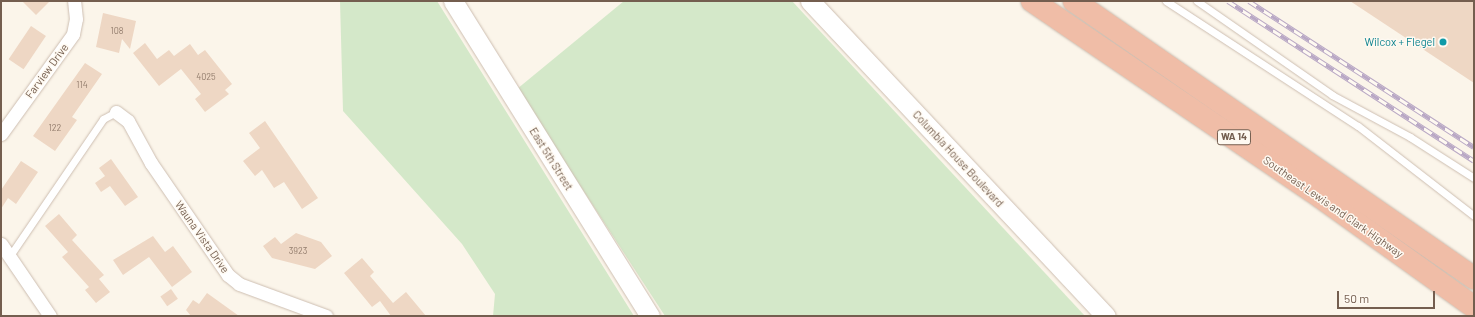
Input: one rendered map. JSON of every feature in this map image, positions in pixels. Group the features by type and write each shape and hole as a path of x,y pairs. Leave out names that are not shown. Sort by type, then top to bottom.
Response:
{"highway":[{"name":"Southeast Lewis and Clark Highway","path":"1032,1 1433,277 1474,307"},
{"name":"WA 14","path":"1074,1 1474,278"},
{"path":"1433,277 1470,316"}],"street":[{"name":"Farview Drive","path":"1,134 73,34 76,19 74,1"},
{"name":"East 5th Street","path":"453,1 650,316"},
{"name":"Columbia House Boulevard","path":"810,1 1106,316"},
{"name":"Wauna Vista Drive","path":"116,112 128,121 151,163 228,275 239,284 326,316"},
{"path":"1,244 50,316"}],"lane":[{"path":"1166,1 1358,126 1474,216"},
{"path":"1197,1 1332,95 1410,137 1474,178"},
{"path":"9,257 103,119 116,112"}],"green space":[{"path":"340,1 437,1 634,316 493,316 495,294 462,244 343,111"},
{"path":"624,1 792,1 1085,316 665,316 517,89"}],"building":[{"path":"22,1 50,1 36,15"},
{"name":"Wilcox + Flegel","path":"1350,1 1474,1 1474,83"},
{"path":"103,13 136,21 130,49 122,39 119,53 96,47"},
{"path":"31,26 46,36 24,69 9,59"},
{"path":"145,43 157,59 169,50 174,56 190,44 198,55 205,50 232,84 225,90 229,94 205,112 195,99 201,94 181,69 159,86 133,53"},
{"path":"85,63 102,74 72,117 77,120 55,151 33,136"},
{"path":"265,121 318,198 302,209 284,182 274,188 262,170 255,176 243,161 260,148 249,133"},
{"path":"111,159 138,197 125,206 110,186 101,192 95,183 105,176 99,168"},
{"path":"21,161 38,172 16,204 8,198 1,209 1,190"},
{"path":"59,214 77,235 72,240 104,275 99,279 110,292 96,303 85,290 89,287 62,257 68,252 45,226"},
{"path":"296,233 321,242 332,256 315,269 272,258 263,246 275,237 281,244"},
{"path":"153,236 165,252 173,246 192,272 172,287 149,257 123,275 113,260"},
{"path":"362,258 374,272 370,276 393,303 406,292 426,316 391,316 380,301 372,307 344,273"},
{"path":"171,289 178,299 167,306 160,296"},
{"path":"207,293 239,316 191,316 186,310 193,300 199,304"}],"railway":[{"path":"1228,1 1474,161"},
{"path":"1249,1 1474,147"}],"place":[{"name":"Wilcox + Flegel","path":"1443,42"}]}
